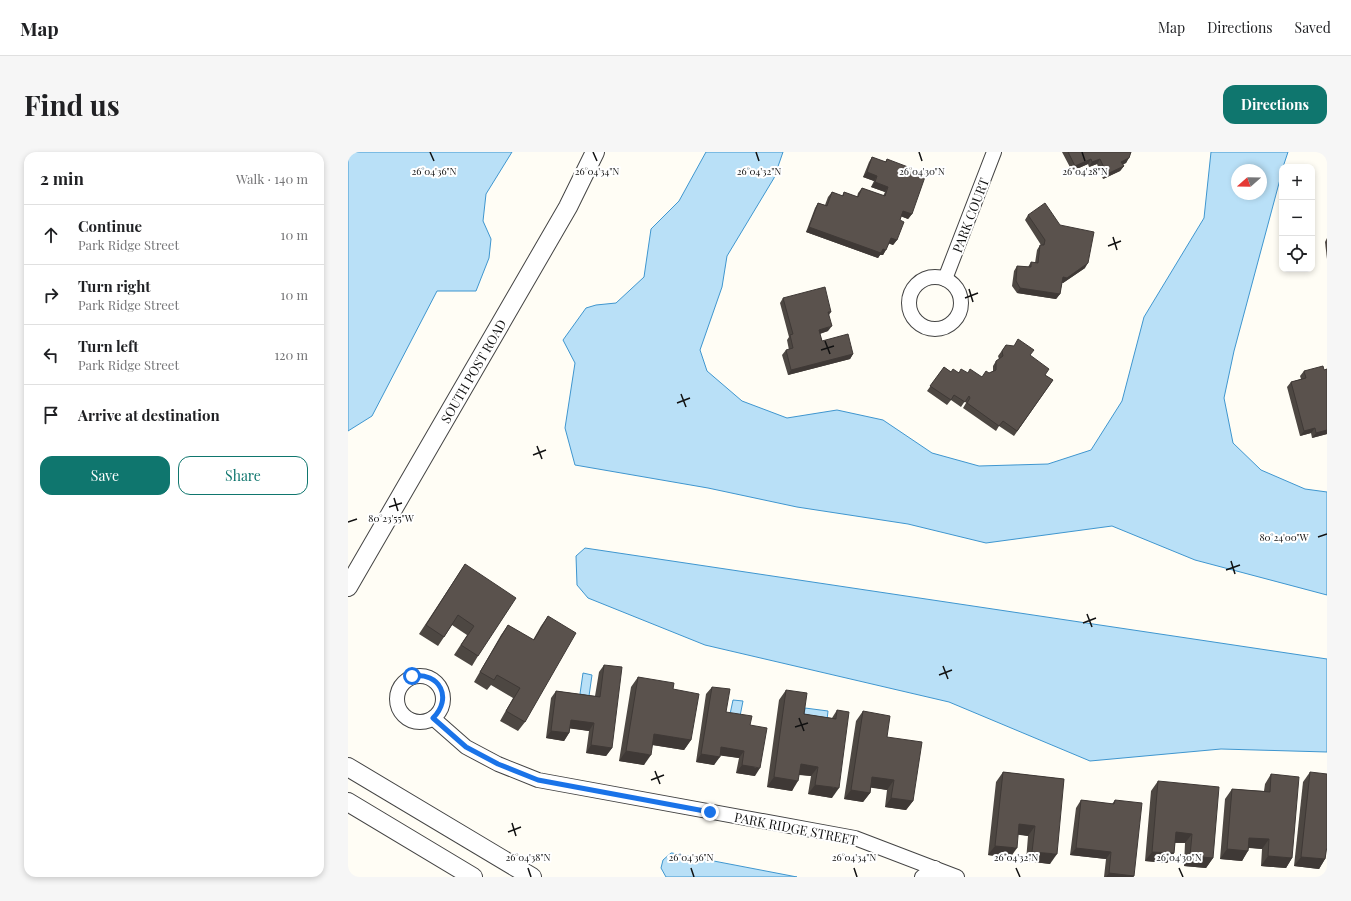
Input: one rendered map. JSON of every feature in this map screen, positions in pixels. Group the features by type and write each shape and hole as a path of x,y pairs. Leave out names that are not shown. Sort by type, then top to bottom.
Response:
{"street":[{"name":"SOUTH POST ROAD","path":"348,587 568,207 595,152"},
{"name":"PARK COURT","path":"945,279 994,152"},
{"name":"PARK RIDGE STREET","path":"433,718 466,747 498,764 538,780 855,838 935,873 957,877"},
{"path":"348,767 532,877"},
{"path":"348,802 473,877"},
{"path":"922,877 935,873"}],"water":[{"path":"348,152 512,152 486,194 483,221 491,239 489,258 476,291 437,291 372,416 348,431"},
{"path":"706,152 783,152 774,178 727,256 722,287 700,350 707,371 742,401 787,418 837,410 883,420 932,453 979,466 1048,464 1091,450 1122,401 1144,317 1204,218 1211,152 1288,152 1284,164 1279,164 1279,183 1234,351 1224,398 1233,443 1261,470 1305,489 1327,492 1327,595 1195,560 1112,526 986,543 908,524 797,507 708,488 575,465 565,428 575,363 563,340 586,308 596,305 616,303 644,277 651,229 679,201"},
{"path":"585,548 1327,659 1327,752 1221,749 1090,761 949,702 705,645 588,598 577,585 576,556"},
{"path":"583,673 592,675 589,696 580,694"},
{"path":"733,700 743,701 739,721 729,719"},
{"path":"805,708 828,711 827,720 804,716"},
{"path":"671,853 797,877 666,877 661,868 663,860"}],"building":[{"path":"1068,152 1131,152 1129,158 1121,162 1124,166 1107,174 1100,159 1092,162 1091,159 1075,166"},
{"path":"872,157 886,162 887,159 908,167 906,171 911,172 912,169 926,174 912,214 903,211 900,220 904,222 897,240 891,238 886,250 883,249 881,253 809,227 818,203 827,206 832,192 843,196 844,192 858,197 862,188 885,196 888,187 875,182 877,176 867,172"},
{"path":"1045,203 1060,225 1094,232 1088,263 1067,278 1063,277 1060,294 1020,288 1016,281 1017,266 1031,267 1031,262 1038,263 1040,245 1044,245 1045,240 1028,215"},
{"path":"825,287 831,312 828,312 832,326 819,330 822,341 848,334 853,354 791,370 786,350 793,348 790,335 793,334 783,298"},
{"path":"1018,339 1034,350 1030,355 1049,369 1045,375 1053,380 1017,431 1003,421 999,426 967,403 970,398 969,396 965,402 954,395 951,400 930,386 944,367 951,372 953,369 959,373 961,369 968,373 970,369 982,377 986,371 989,373 996,370 996,361 1003,356 1002,351 1006,345 1014,346"},
{"path":"1323,366 1324,370 1327,369 1327,430 1316,433 1315,428 1304,431 1291,382 1306,378 1304,371"},
{"path":"465,564 516,598 478,656 461,645 474,626 458,615 444,637 426,625"},
{"path":"548,616 576,633 525,722 506,711 520,688 497,675 494,680 480,672 508,625 534,640"},
{"path":"604,665 622,667 612,748 591,745 594,723 571,720 569,733 551,731 556,691 600,697"},
{"path":"638,677 674,683 673,689 699,694 691,740 654,734 651,755 626,751"},
{"path":"712,687 730,689 726,712 752,716 750,725 767,728 760,768 742,765 744,751 721,747 720,757 701,754"},
{"path":"786,690 807,693 804,714 836,719 837,710 849,712 839,788 815,785 818,767 801,764 798,781 774,777"},
{"path":"863,711 890,716 887,737 922,742 913,801 891,798 894,780 872,777 870,793 851,790"},
{"path":"1003,772 1064,779 1057,854 1032,852 1035,826 1019,824 1017,848 995,846"},
{"path":"1310,772 1327,774 1327,846 1325,859 1301,857"},
{"path":"1271,774 1299,777 1292,858 1268,856 1269,839 1249,838 1248,851 1227,849 1232,789 1270,792"},
{"path":"1158,781 1219,787 1213,858 1190,856 1192,834 1176,832 1174,853 1152,852"},
{"path":"1081,800 1114,804 1115,800 1142,803 1134,876 1109,873 1111,852 1076,848"}],"route":[{"path":"412,676 427,676 439,685 442,692 442,706 433,718 466,747 498,764 538,780 710,812"}]}
